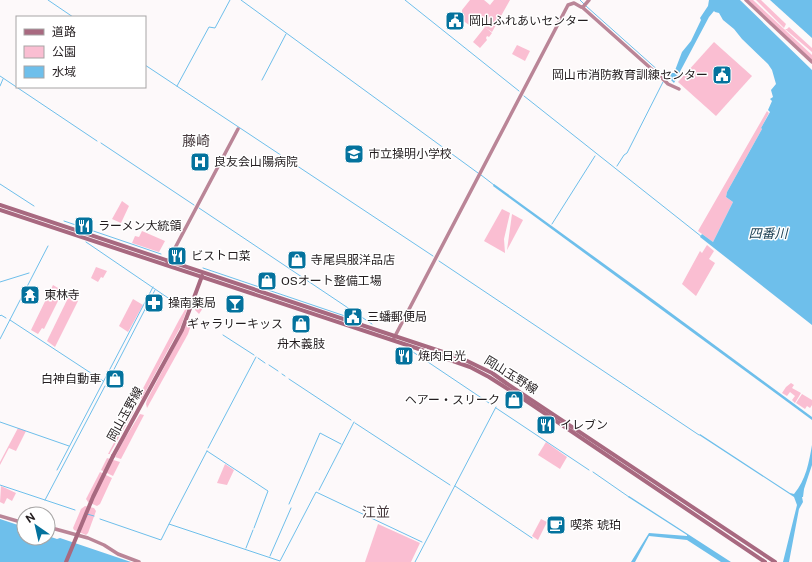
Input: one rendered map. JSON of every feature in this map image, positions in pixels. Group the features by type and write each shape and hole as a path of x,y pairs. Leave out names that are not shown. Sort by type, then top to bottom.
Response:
{"main road":[{"name":"岡山玉野線","path":"0,205 203,275 394,338 461,358 492,373 775,562"},
{"name":"岡山玉野線","path":"0,210 168,263"},
{"name":"岡山玉野線","path":"66,562 93,497 113,456 182,330 203,275"},
{"name":"岡山玉野線","path":"394,338 463,364 489,377 765,562"}],"street":[{"path":"584,6 589,0"},
{"path":"746,0 812,62"},
{"path":"394,338 568,5 574,3 584,6 668,84 679,89"},
{"path":"168,263 238,129"},
{"path":"0,516 16,520"},
{"path":"56,529 88,538 104,545 122,556 139,562"}],"green space":[{"path":"470,0 484,0 490,5 494,0 510,0 492,32 477,22 472,27 462,20 462,10"},
{"path":"748,0 753,0 812,55 812,60"},
{"path":"756,0 761,0 786,24 784,28"},
{"path":"485,27 492,33 489,37 487,36 487,40 480,48 473,42"},
{"path":"789,27 812,48 812,52 785,29"},
{"path":"714,42 752,76 716,116 678,82"},
{"path":"517,45 530,51 525,61 512,54"},
{"path":"767,111 769,113 761,128 762,129 727,192 726,197 733,202 713,242 698,231"},
{"path":"122,201 129,206 121,223 112,219"},
{"path":"502,209 510,213 504,239 505,253 484,241"},
{"path":"512,214 523,220 507,250"},
{"path":"142,231 165,241 159,252 132,243 135,236 139,237"},
{"path":"707,245 714,251 709,259 715,263 696,296 682,284 700,251 702,253"},
{"path":"96,267 107,271 103,278 101,277 98,282 91,278"},
{"path":"53,285 63,291 44,329 42,328 38,334 31,330"},
{"path":"69,296 78,301 55,347 47,341"},
{"path":"202,298 207,302 199,314 195,310 200,299"},
{"path":"133,299 143,305 128,332 119,326"},
{"path":"190,301 181,326 142,398 138,400 139,396"},
{"path":"190,318 190,328 188,334 147,408 147,400"},
{"path":"791,383 794,385 792,388 801,393 795,403 792,400 795,396 790,392 787,396 782,393"},
{"path":"802,394 812,400 812,405 810,408 807,406 805,409 796,403"},
{"path":"133,407 134,411 110,454 108,454"},
{"path":"140,414 144,415 121,459 115,457 124,440"},
{"path":"18,428 26,431 16,451 9,448 0,465 0,462"},
{"path":"546,442 567,457 560,469 538,455"},
{"path":"107,458 120,462 113,476 101,470"},
{"path":"225,464 234,470 227,485 217,483"},
{"path":"100,472 112,478 100,504 97,506 88,502 86,499"},
{"path":"1,486 16,493 12,501 7,498 4,504 0,502"},
{"path":"85,506 94,508 96,511 86,535 74,530 73,528 81,509"},
{"path":"541,519 547,522 538,540 532,536"},
{"path":"378,524 420,543 411,562 365,562"}],"water":[{"name":"四番川","path":"709,0 740,0 812,70 812,325 700,237 702,234 713,242 733,202 726,197 727,192 770,112 768,110 772,101 770,99 773,97 771,90 776,84 772,70 768,64 742,39 734,29 723,20 719,13 714,11 709,17 674,83 669,78 671,73 674,73 682,52 691,41 701,20 700,18 708,6"},
{"path":"770,0 812,0 812,38"},
{"path":"494,184 812,417 812,420 493,186"},
{"path":"700,434 790,493 794,494 804,477 812,445 812,465 802,497 803,502 799,509 789,562 783,562 797,505 794,497 699,435"},
{"path":"629,496 731,562 721,562 687,540 649,536 635,562 631,562 649,533 687,535 628,497"},
{"path":"0,519 16,524 16,546 56,546 56,539 60,538 131,562 0,562"}],"waterway":[{"path":"48,0 72,16"},
{"path":"177,86 209,27 215,28 230,0"},
{"path":"241,0 478,173"},
{"path":"405,0 519,91"},
{"path":"580,0 584,4"},
{"path":"586,6 660,72 670,77"},
{"path":"262,80 286,34"},
{"path":"146,66 433,256"},
{"path":"0,76 16,87"},
{"path":"0,86 3,79"},
{"path":"617,166 627,153 663,82"},
{"path":"18,88 97,141"},
{"path":"524,96 702,237"},
{"path":"101,143 194,205"},
{"path":"552,224 595,156"},
{"path":"481,175 494,185"},
{"path":"0,184 34,206"},
{"path":"199,208 372,324"},
{"path":"64,221 161,254"},
{"path":"86,242 177,304"},
{"path":"0,339 48,246"},
{"path":"439,261 699,435"},
{"path":"203,268 345,316 349,309"},
{"path":"0,282 29,273"},
{"path":"57,470 153,287"},
{"path":"108,381 155,290"},
{"path":"0,316 1,315 6,318"},
{"path":"10,320 103,381"},
{"path":"223,335 254,355"},
{"path":"413,352 492,405"},
{"path":"208,448 256,357"},
{"path":"258,358 265,363"},
{"path":"269,365 278,371"},
{"path":"289,379 351,420"},
{"path":"45,500 105,386"},
{"path":"415,562 496,407"},
{"path":"496,408 589,470"},
{"path":"0,422 69,446"},
{"path":"319,490 354,422"},
{"path":"355,423 450,485"},
{"path":"289,504 320,433 341,444"},
{"path":"207,451 268,491 254,528"},
{"path":"169,524 207,451"},
{"path":"593,472 629,497"},
{"path":"0,485 75,510"},
{"path":"455,486 532,538"},
{"path":"100,519 161,540 169,524 280,561 316,492 422,542"},
{"path":"270,556 291,508"},
{"path":"87,514 94,516"},
{"path":"246,548 253,530"}],"place":[{"name":"岡山ふれあいセンター","path":"455,21"},
{"name":"岡山市消防教育訓練センター","path":"722,75"},
{"name":"市立操明小学校","path":"354,154"},
{"name":"良友会山陽病院","path":"200,162"},
{"name":"ラーメン大統領","path":"84,226"},
{"name":"ビストロ菜","path":"177,256"},
{"name":"寺尾呉服洋品店","path":"297,260"},
{"name":"OSオート整備工場","path":"267,281"},
{"name":"東林寺","path":"30,295"},
{"name":"操南薬局","path":"154,303"},
{"name":"ギャラリーキッス","path":"235,304"},
{"name":"三蟠郵便局","path":"353,317"},
{"name":"舟木義肢","path":"301,324"},
{"name":"焼肉日光","path":"404,356"},
{"name":"白神自動車","path":"115,379"},
{"name":"ヘアー・スリーク","path":"514,400"},
{"name":"イレブン","path":"546,425"},
{"name":"喫茶 琥珀","path":"556,525"}],"district":[{"name":"藤崎","path":"196,141"},
{"name":"江並","path":"376,512"}]}
